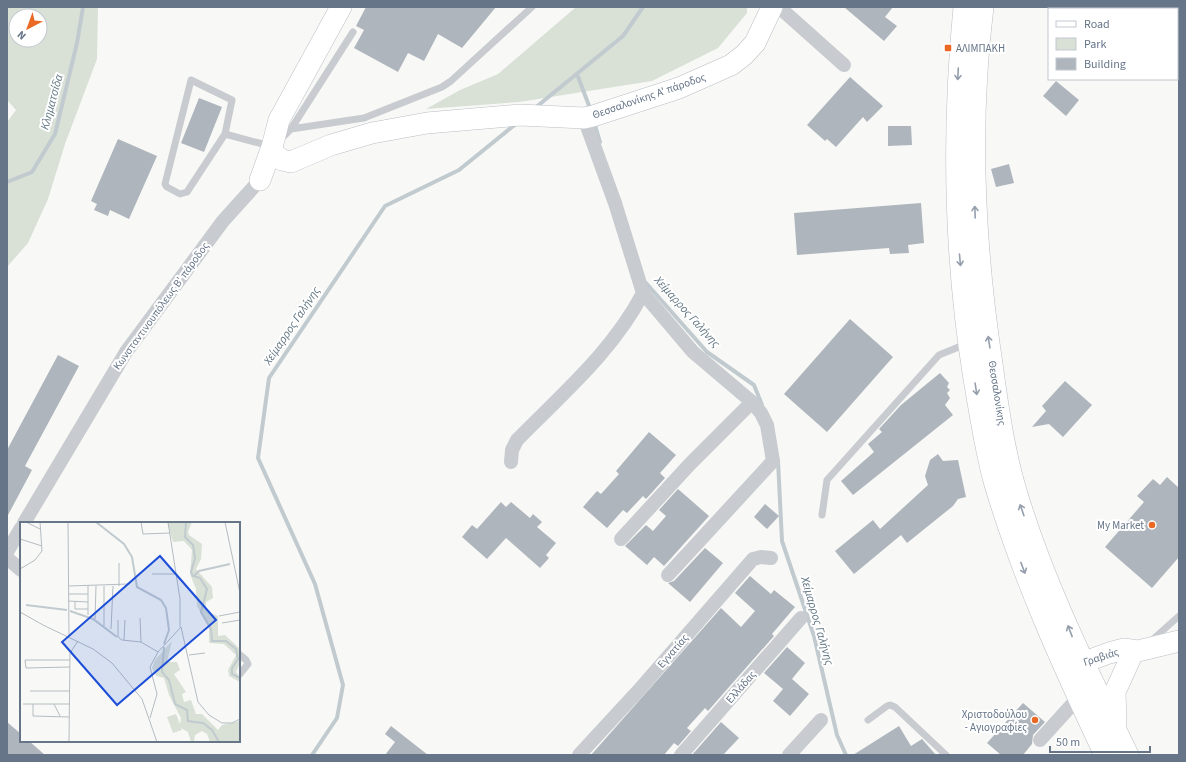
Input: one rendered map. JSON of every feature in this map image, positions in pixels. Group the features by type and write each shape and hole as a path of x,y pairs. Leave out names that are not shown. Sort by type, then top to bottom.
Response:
{"main road":[{"path":"280,156 279,120 341,7"},
{"name":"Θεσσαλονίκης","path":"964,7 957,105 956,184 958,239 968,343 982,426 994,479 1024,570 1078,678 1119,736 1128,755"},
{"name":"Θεσσαλονίκης","path":"983,7 976,89 974,185 981,284 996,393 1016,492 1043,567 1078,678 1105,755"},
{"name":"Θεσσαλονίκης Α' πάροδος","path":"260,180 280,156 291,162 331,145 372,133 426,123 520,115 584,118 679,88 731,65 744,56 755,43 770,11"},
{"name":"Γραβιάς","path":"1078,678 1117,668 1134,655 1179,641"},
{"path":"1119,736 1115,710 1115,692 1134,655"}],"street":[{"path":"770,11 844,65"},
{"path":"584,118 615,202 643,293 665,322 693,352 752,402 767,425 773,461 668,575"},
{"name":"Κωνσταντινουπόλεως Β' πάροδος","path":"25,522 126,352 223,221 260,180"},
{"path":"511,462 512,450 517,440 592,364 611,342 633,312 643,293"},
{"path":"621,539 690,464 752,402"},
{"path":"7,552 20,530"},
{"name":"Εγνατίας","path":"579,755 639,690 753,559 761,557 771,558"},
{"path":"7,558 20,569"},
{"name":"Ελλάδας","path":"681,755 801,618"},
{"path":"1040,740 1078,678"},
{"path":"789,755 821,720"}],"lane":[{"path":"291,129 364,118 442,86 451,81 532,7"},
{"path":"225,134 258,142 280,156 291,129 353,32"},
{"path":"191,80 232,100 225,134 187,192 180,194 167,187 165,184 191,80"},
{"path":"822,515 827,480 939,355 968,343"},
{"path":"1134,655 1179,616"},
{"path":"240,655 248,664 240,674"},
{"path":"868,720 887,706 895,706 946,755"}],"green space":[{"path":"7,7 98,7 97,59 65,144 48,199 28,243 7,267 7,122 16,110 7,100"},
{"path":"576,7 747,7 747,13 718,48 652,81 519,102 426,109 460,90 498,74"}],"building":[{"path":"366,7 496,7 462,48 438,34 424,61 408,53 398,72 354,48 364,30 356,26"},
{"path":"844,7 893,7 885,17 897,26 884,41"},
{"path":"850,77 883,106 867,122 863,117 836,147 827,139 825,141 807,125"},
{"path":"1056,81 1079,100 1066,116 1043,96"},
{"path":"199,98 222,107 204,152 181,143"},
{"path":"888,126 911,126 912,145 888,146"},
{"path":"118,139 157,156 129,219 110,210 108,216 94,210 97,204 91,201"},
{"path":"1009,164 1014,183 996,187 991,169"},
{"path":"921,203 924,243 908,245 909,253 890,254 889,248 797,255 794,213"},
{"path":"850,319 893,357 827,432 784,394"},
{"path":"58,355 79,366 25,466 32,470 7,517 7,450"},
{"path":"940,373 949,383 947,387 950,390 947,393 950,398 945,405 953,415 853,495 841,481 874,452 868,444 882,432 879,429 901,405"},
{"path":"1065,381 1092,405 1063,437 1049,424 1032,427 1046,411 1042,406"},
{"path":"649,432 676,455 660,473 665,478 646,499 643,496 627,513 623,510 607,528 583,507 597,491 601,494 619,474 616,471"},
{"path":"938,454 943,461 958,460 966,497 958,499 953,506 907,543 901,535 854,574 835,551 873,520 880,529 928,485 925,476 930,460"},
{"name":"My Market","path":"1167,477 1179,488 1179,557 1152,588 1105,547 1144,502 1137,496 1153,479 1160,485"},
{"path":"678,489 709,516 664,566 654,557 647,565 625,546 646,525 653,531 666,516 659,510"},
{"path":"501,502 506,507 511,502 530,518 533,514 542,522 537,527 556,543 546,555 549,558 540,568 506,538 487,559 462,537 472,525 477,529"},
{"path":"765,504 779,516 767,529 754,517"},
{"path":"705,548 723,563 690,602 668,583 674,581"},
{"path":"750,576 771,594 774,590 795,607 772,634 774,636 708,711 705,708 687,728 691,731 678,746 674,743 664,755 591,755 721,608 741,627 755,611 735,593"},
{"path":"787,647 805,663 792,679 809,694 790,716 773,701 783,689 764,673"},
{"path":"1023,703 1045,722 1033,735 1032,744 1023,755 1001,755 987,743"},
{"path":"7,722 20,733 20,742 30,742 45,755 7,755"},
{"path":"721,722 739,738 723,755 692,755"},
{"path":"391,726 428,755 385,755 395,742 385,734"},
{"path":"899,726 911,746 922,739 936,755 853,755"}],"waterway":[{"name":"Κληματσίδα","path":"7,182 32,172 55,134 77,43 83,7"},
{"name":"Χείμαρρος Γαλήνης","path":"535,108 623,36 643,7"},
{"name":"Χείμαρρος Γαλήνης","path":"577,74 591,111"},
{"name":"Χείμαρρος Γαλήνης","path":"594,122 600,142"},
{"name":"Χείμαρρος Γαλήνης","path":"312,755 337,718 343,685 315,584 258,458 269,378 385,206 459,170 517,123"},
{"name":"Χείμαρρος Γαλήνης","path":"646,283 707,352 754,385 762,405"},
{"name":"Χείμαρρος Γαλήνης","path":"778,461 782,541 814,636 837,735 846,755"}],"place":[{"name":"ΑΛΙΜΠΑΚΗ","path":"948,48"},
{"name":"My Market","path":"1152,525"},
{"name":"Χριστοδούλου - Αγιογραφίες","path":"1035,720"}]}
